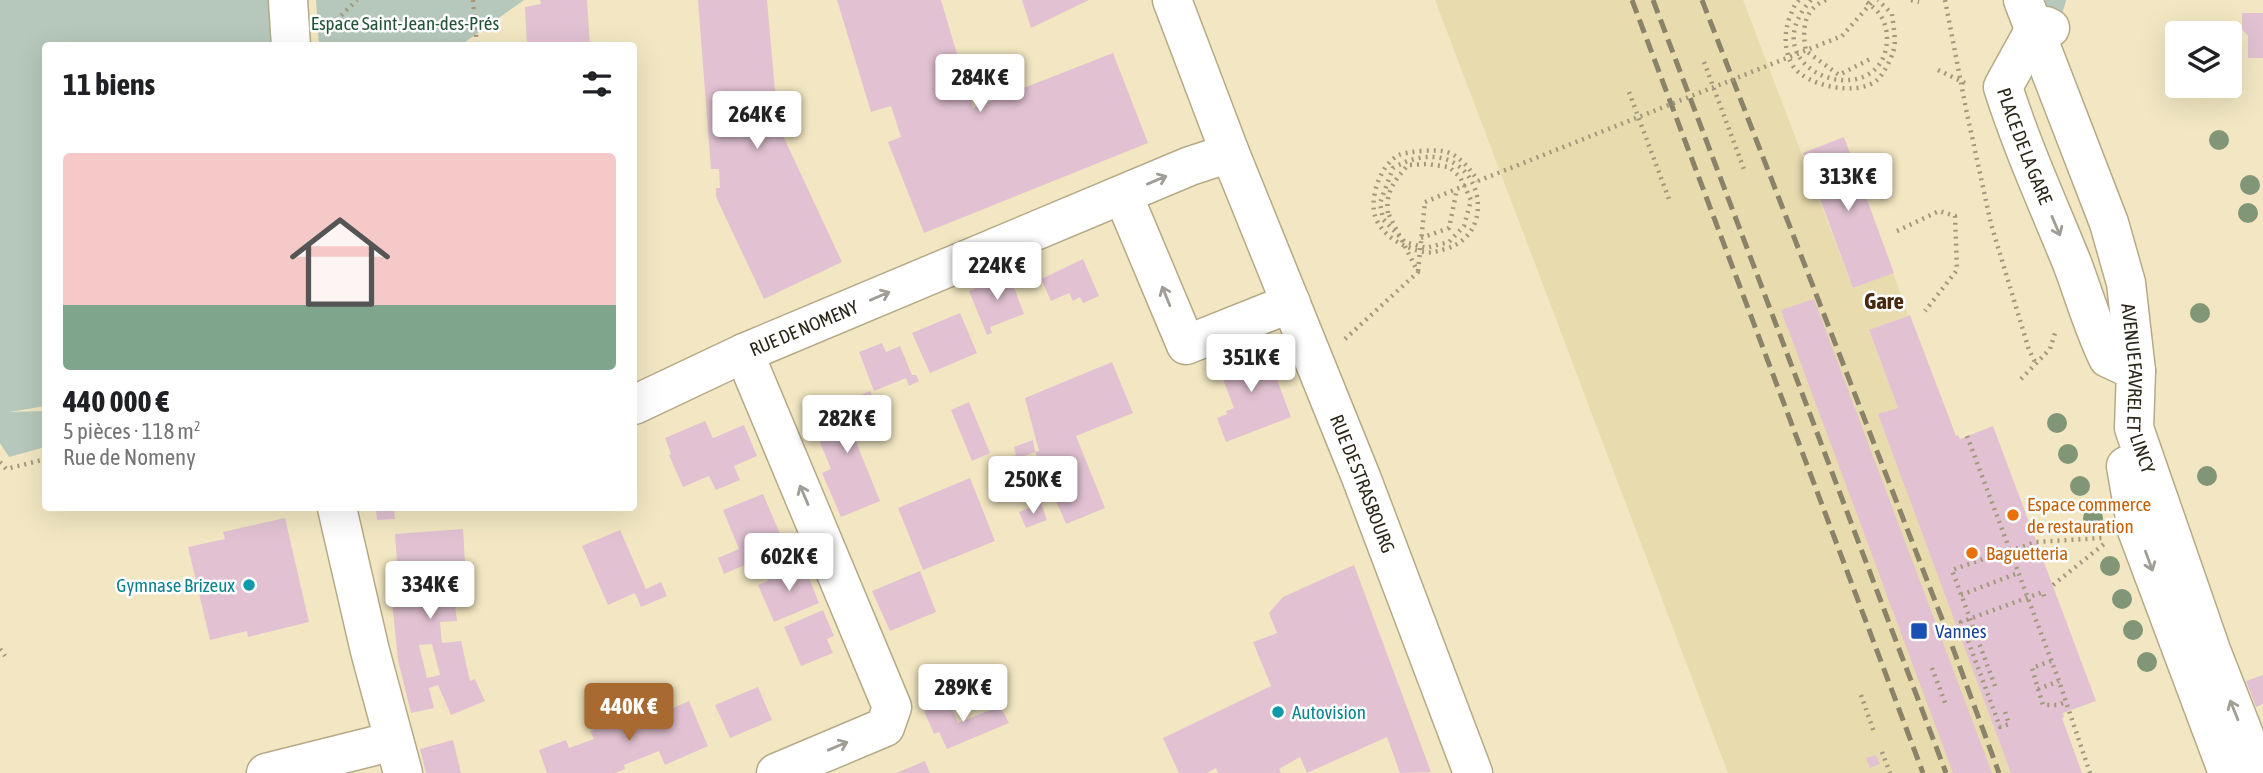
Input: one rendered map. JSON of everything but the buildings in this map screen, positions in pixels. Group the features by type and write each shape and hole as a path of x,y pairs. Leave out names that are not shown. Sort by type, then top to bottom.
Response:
{"street":[{"path":"288,0 308,39"},
{"name":"RUE DE STRASBOURG","path":"1172,0 1230,153 1361,477 1473,773"},
{"name":"AVENUE FAVREL ET LINCY","path":"2009,0 2028,25 2109,223 2126,283 2128,367 2134,428 2212,653 2259,773"},
{"name":"AVENUE FAVREL ET LINCY","path":"2028,25 2094,228 2120,325 2128,367 2119,423 2137,530 2228,773"},
{"name":"RUE DE NOMENY","path":"776,773 885,727 892,707 744,353 1190,166 1230,153"},
{"path":"1123,195 1186,345 1291,303"},
{"path":"637,404 744,353"},
{"path":"267,773 398,757 338,511"}],"path":[{"path":"308,39 357,0"},
{"path":"473,0 477,42"},
{"path":"1343,341 1418,272 1425,202 1713,87 1806,51 1842,36 1876,0 1892,14 1895,50 1878,80 1859,88 1839,89 1812,81 1794,68 1785,45 1785,37 1794,5 1799,0"},
{"path":"1811,0 1800,12 1793,36 1798,58 1812,71 1830,80 1846,81 1870,75 1886,53 1887,28 1877,9 1863,0"},
{"path":"1826,0 1820,2 1807,15 1802,31 1806,51 1839,75 1872,58"},
{"path":"1911,0 1919,2"},
{"path":"1945,0 1992,225 2029,350 2036,365"},
{"path":"1704,62 1745,172"},
{"path":"1629,92 1670,202"},
{"path":"1418,272 1388,213 1386,201 1394,182 1408,166 1427,164 1449,167 1460,177 1471,201 1464,226 1449,242 1426,248 1405,242 1383,219 1380,203 1393,168 1409,159 1443,158 1460,164 1477,190 1477,215 1469,236 1452,247 1427,254 1399,246 1376,220 1373,198 1378,178 1398,155 1426,151 1446,152 1466,164 1478,181"},
{"path":"1421,238 1449,228 1457,189"},
{"path":"1897,231 1939,212 1955,216 1957,270 1924,310"},
{"path":"1967,436 2059,681 2090,773"},
{"path":"0,461 6,469 42,460"},
{"path":"1995,686 1952,570 2036,542 2113,537 2053,585"},
{"path":"1961,594 2018,573"},
{"path":"2005,712 2009,724 2000,727 1961,622 2043,592 2045,600"},
{"path":"0,649 5,656"},
{"path":"2051,661 2032,668 2043,705 2066,702"},
{"path":"1932,668 1946,705"},
{"path":"2038,689 2059,681"},
{"path":"1861,695 1874,732"},
{"path":"1882,752 1890,773"}],"shaded area":[{"path":"1435,0 1743,0 1853,288 1893,273 1908,315 1869,331 2037,773 1728,773"}],"green space":[{"path":"0,0 268,0 272,42 42,42 42,407 10,412 42,411 42,448 9,457 0,443"},
{"name":"Espace Saint-Jean-des-Prés","path":"316,0 524,0 465,42 319,42"},
{"path":"2035,0 2066,1 2062,14 2047,12"}],"railway":[{"path":"1632,0 1923,773"},
{"path":"1653,0 1946,773"},
{"path":"1702,0 1999,773"}],"place":[{"name":"Espace commerce de restauration","path":"2013,515"},
{"name":"Baguetteria","path":"1972,553"},
{"name":"Gymnase Brizeux","path":"249,585"},
{"name":"Vannes","path":"1919,631"},
{"name":"Autovision","path":"1278,712"}],"district":[{"name":"Gare","path":"1884,301"}]}
